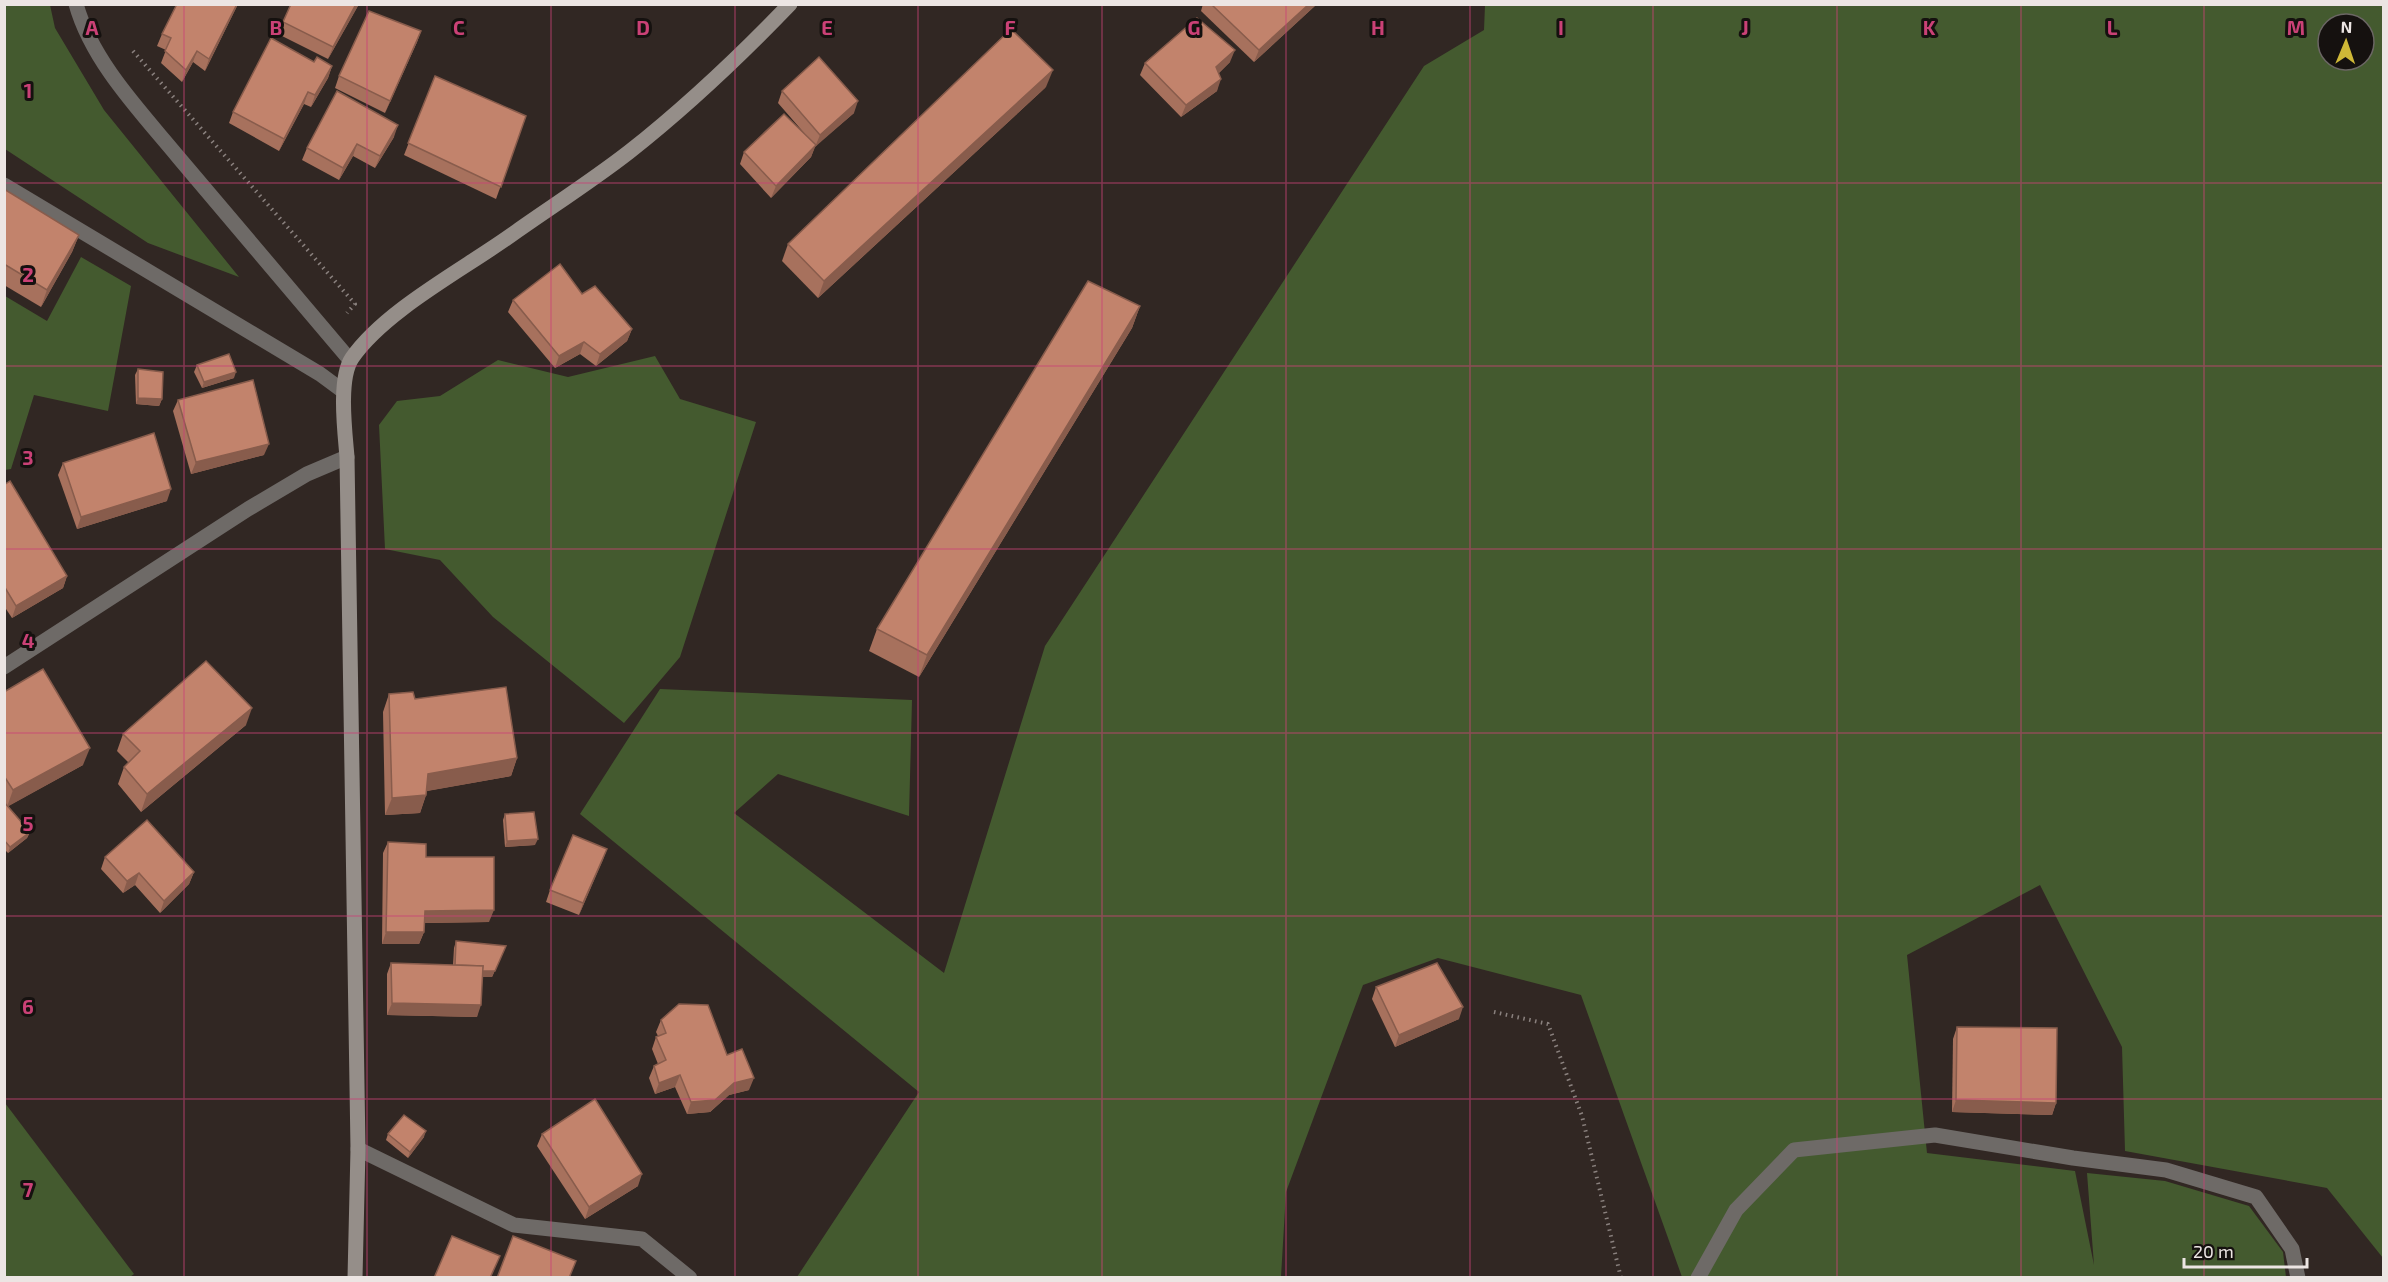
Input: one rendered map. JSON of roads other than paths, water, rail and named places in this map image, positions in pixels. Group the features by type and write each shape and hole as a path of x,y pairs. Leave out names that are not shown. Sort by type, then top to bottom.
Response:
{"street":[{"path":"76,4 80,21 112,76 247,240 350,360"},
{"path":"355,1278 358,1149 347,457 343,391 350,360 376,331 423,294 487,253 628,152 691,101 749,47 790,4"},
{"path":"4,185 320,374 343,391"},
{"path":"4,667 258,503 324,465 347,457"},
{"path":"1698,1278 1736,1210 1794,1150 1935,1135 2073,1158 2166,1170 2256,1197 2292,1250 2298,1278"},
{"path":"358,1149 514,1225 642,1239 690,1278"}]}
